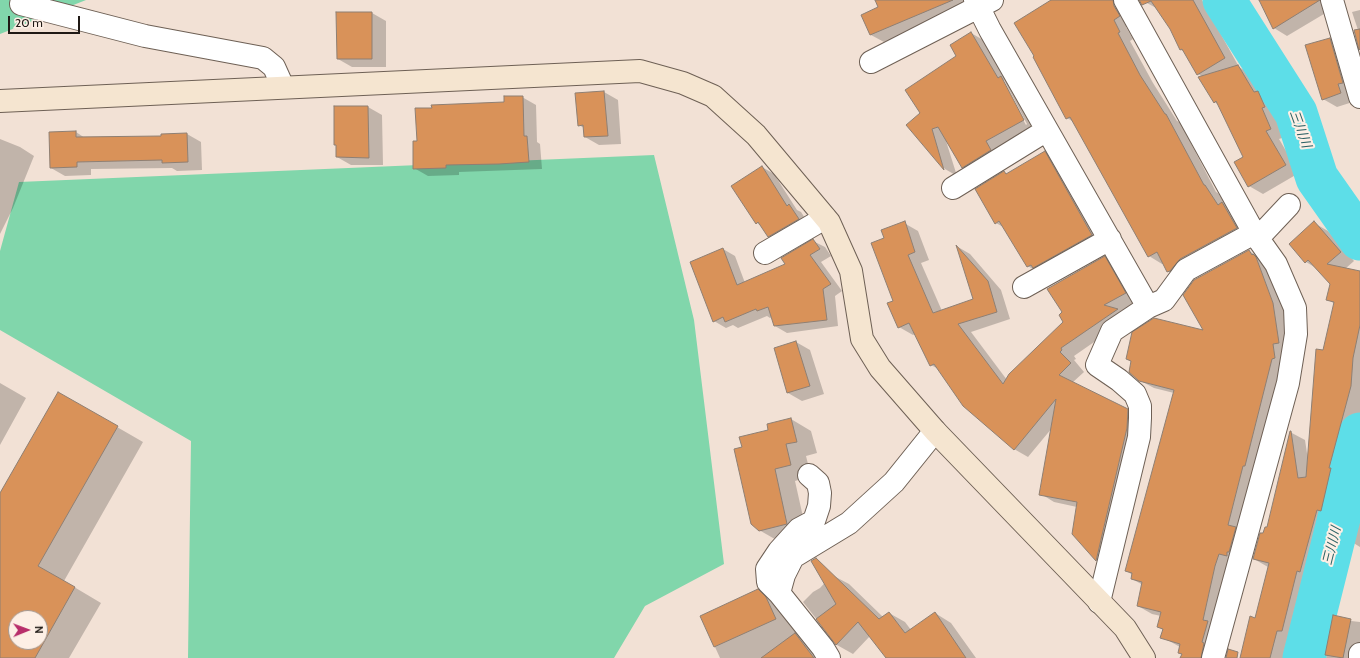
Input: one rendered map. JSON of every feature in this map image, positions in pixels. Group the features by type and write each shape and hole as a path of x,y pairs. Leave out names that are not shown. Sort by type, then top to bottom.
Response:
{"street":[{"path":"1124,0 1256,236 1276,264 1295,308 1296,334 1288,383 1213,658"},
{"path":"1332,0 1360,97"},
{"path":"871,62 982,2 990,30 1148,307"},
{"path":"21,4 145,36 263,58 274,67 283,87"},
{"path":"0,101 640,71 683,83 713,96 756,135 829,222 851,271 862,338 880,368 935,431 1125,628 1144,658"},
{"path":"953,188 1047,130"},
{"path":"1099,602 1139,437 1140,418 1140,406 1135,394 1119,380 1097,366 1112,332 1148,307 1164,300 1186,270 1256,236 1289,205"},
{"path":"765,253 825,218"},
{"path":"1024,288 1110,239"},
{"path":"779,593 784,575 793,557 849,523 894,482 935,431"},
{"path":"809,475 818,483 820,493 819,506 814,522 799,529 779,551 767,569 768,582 779,593 823,648 828,658"}],"green space":[{"path":"0,0 86,0 0,34"},
{"path":"654,155 694,320 724,564 645,606 614,658 188,658 191,441 0,330 0,251 19,182"}],"building":[{"path":"875,0 953,0 870,35 861,15 878,7"},
{"path":"1051,0 1113,0 1114,6 1120,16 1114,20 1120,32 1118,33 1140,75 1166,114 1204,185 1218,205 1222,202 1237,228 1180,259 1170,271 1167,272 1157,252 1148,257 1070,117 1066,119 1033,57 1034,56 1014,23"},
{"path":"1139,0 1193,0 1225,58 1197,75 1182,49 1180,50 1170,29 1151,1 1142,5"},
{"path":"1259,0 1320,0 1273,29"},
{"path":"336,12 372,12 372,59 337,59"},
{"path":"1360,29 1360,49 1359,50 1354,30"},
{"path":"971,32 998,78 1001,76 1024,120 986,141 991,150 962,168 938,127 932,129 944,170 906,125 920,113 905,90 956,56 950,45"},
{"path":"1330,38 1343,83 1338,84 1341,93 1322,100 1305,45"},
{"path":"1238,65 1254,92 1258,91 1265,107 1262,108 1271,129 1266,131 1286,165 1248,187 1234,162 1243,157 1216,101 1214,103 1198,77"},
{"path":"604,91 608,136 584,137 583,125 578,126 575,93"},
{"path":"504,96 523,96 524,136 527,136 529,162 446,165 446,168 413,169 413,141 417,141 415,108 432,108 431,105 504,102"},
{"path":"334,106 368,106 369,158 336,157 336,145 334,145"},
{"path":"76,131 76,137 161,136 161,134 187,133 188,162 162,163 162,160 77,162 77,167 50,168 49,132"},
{"path":"1045,151 1092,235 1033,268 1031,265 1027,267 999,221 995,224 975,189 1004,171 1006,174"},
{"path":"762,166 787,206 789,204 799,219 768,237 758,222 756,224 731,186"},
{"path":"905,221 915,252 908,255 933,313 973,299 956,245 988,281 997,312 958,324 1003,384 1009,374 1063,322 1059,315 1062,312 1047,289 1105,256 1126,293 1104,305 1118,309 1061,348 1062,350 1060,352 1071,363 1059,375 1128,409 1127,428 1096,561 1072,534 1077,502 1039,495 1056,399 1014,450 963,406 934,364 930,366 909,323 898,328 887,303 893,301 871,243 884,238 881,230"},
{"path":"1314,221 1341,252 1327,264 1360,271 1360,325 1353,358 1351,386 1329,468 1331,468 1321,511 1317,510 1300,572 1297,571 1282,631 1277,631 1270,658 1240,658 1250,616 1255,618 1269,563 1253,559 1260,533 1263,533 1265,527 1267,527 1290,431 1298,478 1306,477 1316,349 1323,350 1334,302 1326,300 1330,284 1308,260 1305,263 1289,244"},
{"path":"813,239 820,249 810,255 831,284 823,289 827,320 774,326 768,307 757,311 756,309 725,322 723,317 713,322 690,262 723,248 737,285 785,264 781,258"},
{"path":"1249,250 1252,255 1253,254 1256,257 1273,303 1279,343 1273,344 1275,358 1272,359 1245,466 1243,466 1228,525 1236,527 1229,552 1227,552 1227,556 1219,554 1215,566 1203,620 1208,621 1202,642 1204,643 1201,658 1180,658 1182,654 1178,653 1180,644 1160,638 1163,629 1157,627 1161,612 1137,606 1142,582 1131,579 1132,573 1125,571 1174,390 1139,381 1129,372 1131,361 1126,359 1132,332 1154,318 1203,330 1183,295 1194,280"},
{"path":"796,341 810,386 787,393 774,348"},
{"path":"58,392 118,426 38,566 75,587 48,635 48,610 8,610 8,650 40,650 35,658 0,658 0,493"},
{"path":"791,418 797,442 786,444 791,465 775,469 787,524 759,531 751,524 734,449 742,447 739,437 768,430 767,424"},
{"path":"816,558 879,619 889,612 905,633 935,612 966,658 886,658 858,622 836,645 816,619 836,604 811,561"},
{"path":"758,589 766,597 776,619 714,647 700,616"},
{"path":"1333,615 1351,619 1343,658 1325,655"},
{"path":"795,633 814,658 761,658"},
{"path":"1228,649 1238,652 1237,658 1226,658"}],"waterway":[{"name":"三川川","path":"1224,0 1296,113 1317,178 1360,239"},
{"name":"三川川","path":"1304,658 1360,434"}]}
